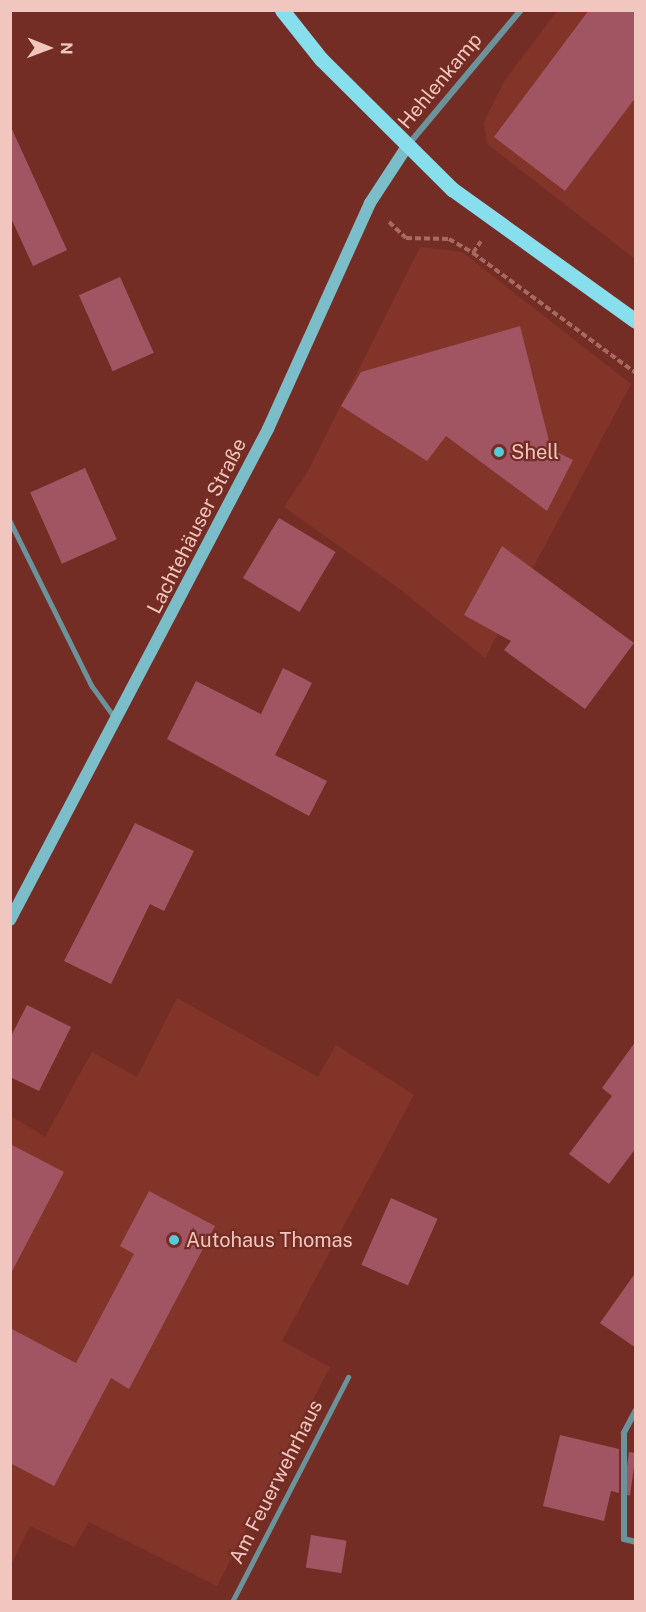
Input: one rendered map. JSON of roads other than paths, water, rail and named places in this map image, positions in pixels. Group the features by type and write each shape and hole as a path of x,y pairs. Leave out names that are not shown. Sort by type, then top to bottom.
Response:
{"main road":[{"path":"282,10 321,58 452,189 636,321"}],"street":[{"name":"Hehlenkamp","path":"408,145 521,10"},
{"name":"Lachtehäuser Straße","path":"10,920 118,720 268,429 370,203 408,145"},
{"path":"636,1410 624,1433 624,1539 636,1542"}],"lane":[{"path":"10,521 92,686 118,720"},
{"name":"Am Feuerwehrhaus","path":"232,1602 348,1377"}],"place":[{"name":"Shell","path":"499,452"},
{"name":"Autohaus Thomas","path":"174,1240"}]}
